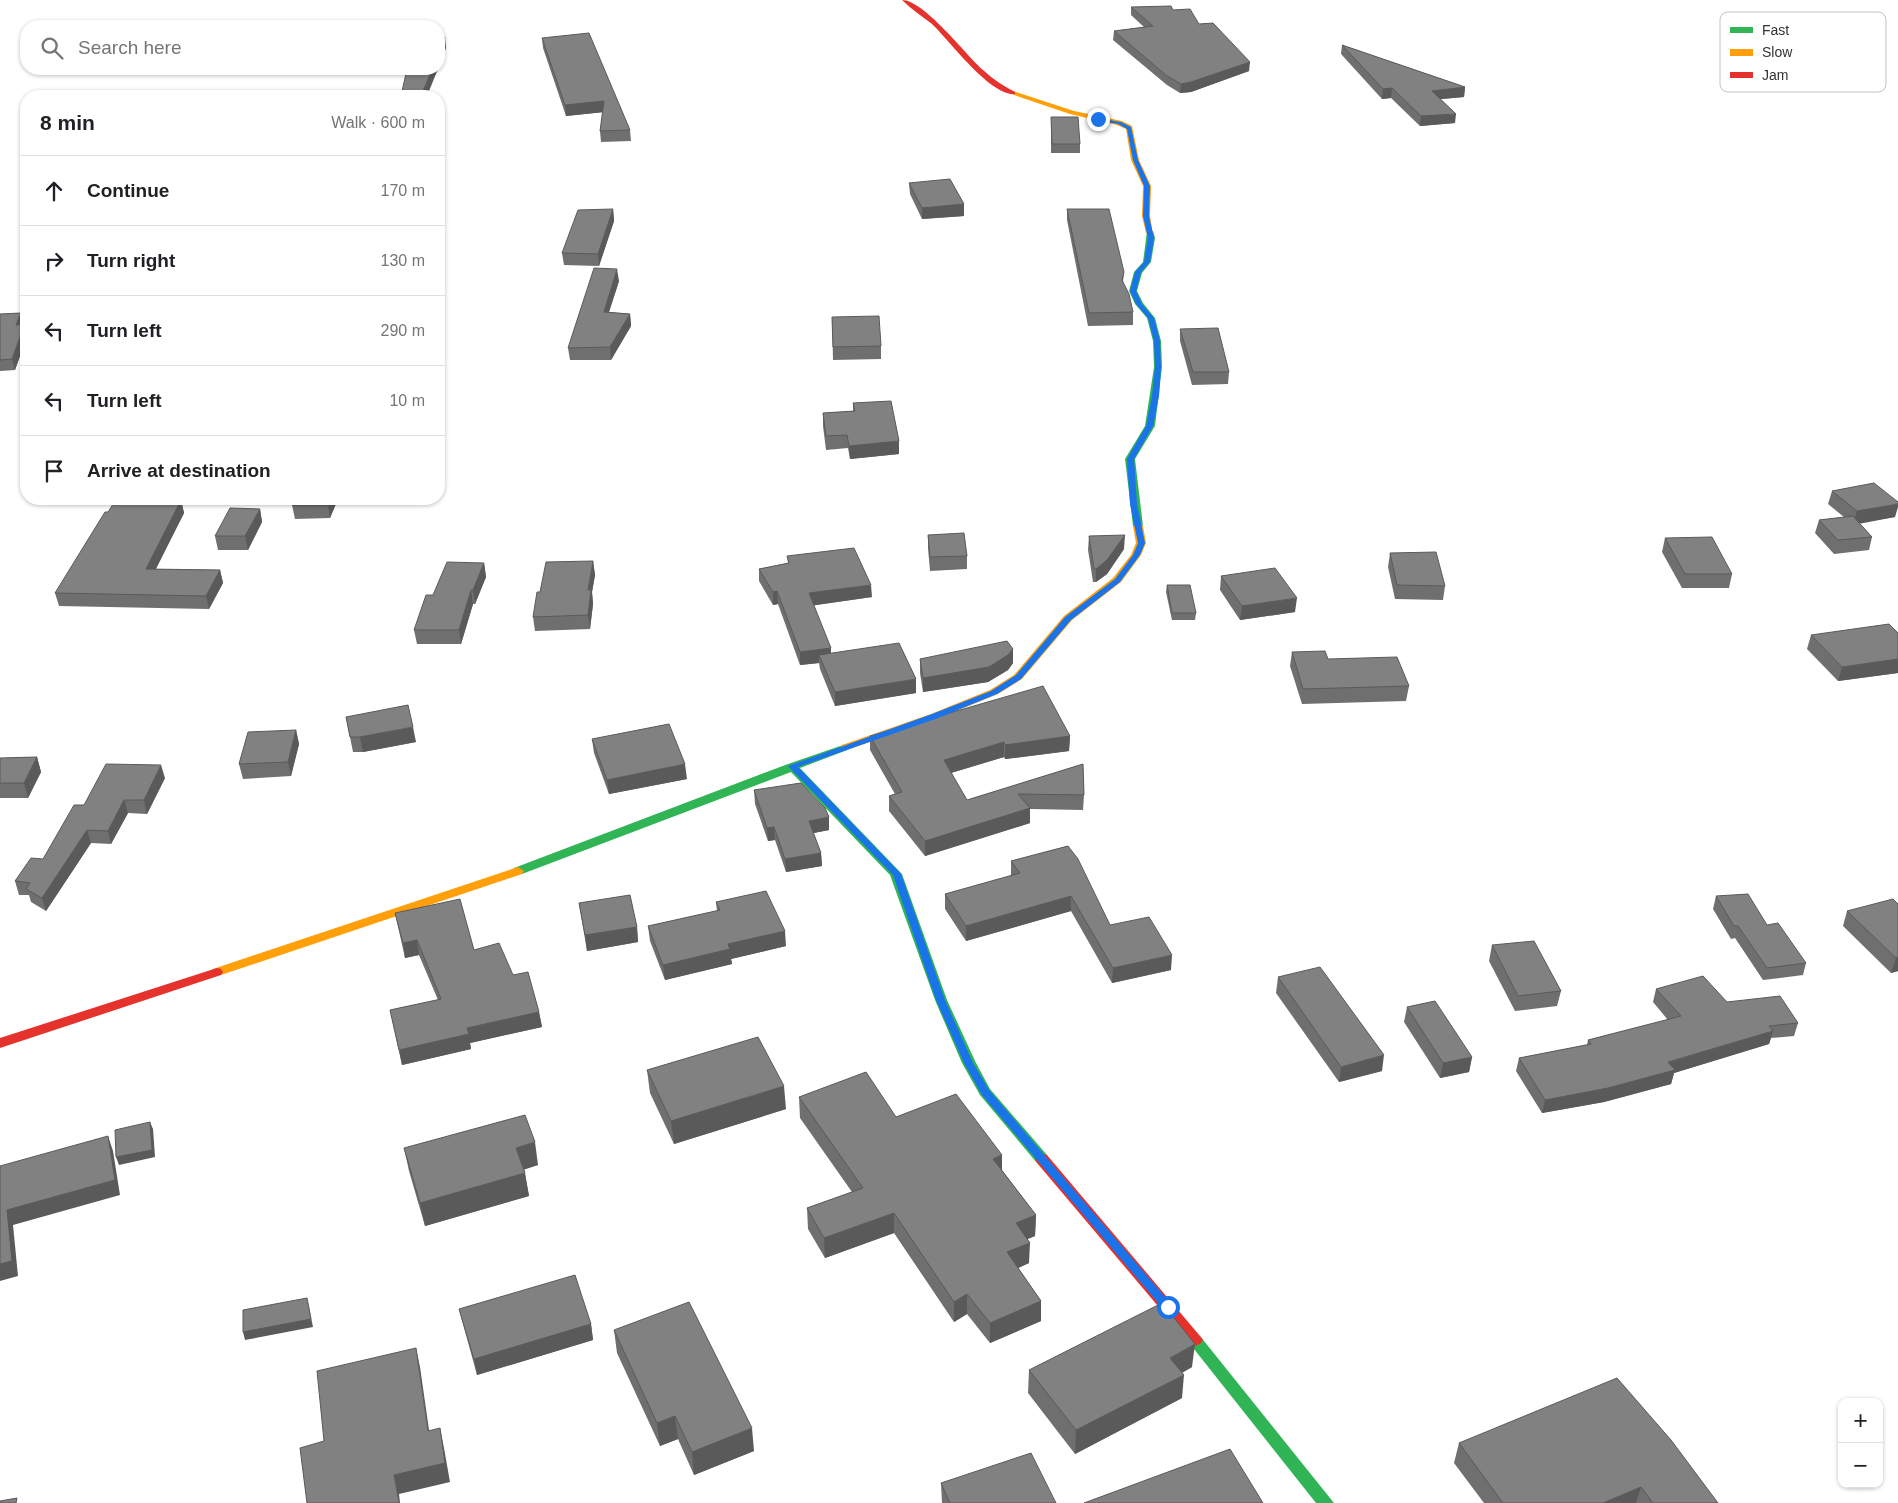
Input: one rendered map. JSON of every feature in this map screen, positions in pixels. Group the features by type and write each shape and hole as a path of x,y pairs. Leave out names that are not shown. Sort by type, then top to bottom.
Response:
{"street":[{"path":"0,1043 498,879 792,766 935,716 994,692 1018,677 1068,618 1117,580 1136,555 1141,543 1134,504 1130,459 1150,426 1156,396 1158,367 1157,341 1151,318 1139,304 1133,291 1138,272 1147,262 1151,238 1146,216 1147,186 1135,160 1129,128 1119,123 1072,113 1003,90 972,64 935,24 905,0"},
{"path":"792,766 896,874 941,1000 969,1063 985,1092 1168,1307 1326,1503"}],"building":[{"path":"1171,6 1173,10 1190,9 1199,24 1213,23 1250,62 1181,84 1167,76 1114,31 1153,26 1131,7"},
{"path":"589,33 630,130 600,131 604,101 565,105 542,38"},
{"path":"1342,45 1465,87 1432,91 1456,114 1421,116 1392,88 1383,89"},
{"path":"406,75 430,75 423,90 402,90"},
{"path":"1051,117 1078,117 1080,144 1052,144"},
{"path":"950,179 964,204 922,208 909,183"},
{"path":"613,209 598,254 562,253 578,210"},
{"path":"1067,209 1109,209 1124,272 1122,280 1129,294 1133,312 1089,313"},
{"path":"594,268 617,269 604,312 630,314 610,347 568,348"},
{"path":"20,313 16,325 20,325 20,337 12,359 0,360 0,314"},
{"path":"879,316 881,346 833,347 832,317"},
{"path":"1218,328 1229,372 1193,372 1180,329"},
{"path":"891,401 899,441 849,446 847,435 826,436 823,413 855,411 853,403"},
{"path":"1874,483 1898,502 1898,504 1857,511 1832,491"},
{"path":"112,505 178,505 146,569 220,570 206,596 55,593 105,512 108,512"},
{"path":"230,508 260,509 245,536 215,536"},
{"path":"1853,516 1872,537 1838,540 1819,520"},
{"path":"964,533 967,556 930,557 928,535"},
{"path":"1125,535 1107,560 1094,569 1089,536"},
{"path":"1712,537 1732,574 1685,574 1665,538"},
{"path":"854,548 871,585 809,593 831,648 800,652 777,591 773,592 759,569 789,563 787,556"},
{"path":"1436,552 1445,586 1397,585 1390,553"},
{"path":"593,561 588,590 591,590 588,615 533,617 537,592 540,592 546,562"},
{"path":"447,562 484,563 473,590 471,590 459,630 414,630 426,595 433,595"},
{"path":"1275,568 1297,598 1242,606 1221,576"},
{"path":"1167,585 1190,585 1196,613 1172,613"},
{"path":"1889,624 1898,633 1898,659 1842,667 1811,635"},
{"path":"1007,641 1013,649 1008,655 989,667 923,678 920,659"},
{"path":"899,643 916,679 835,692 819,655"},
{"path":"1325,651 1328,659 1397,657 1409,686 1303,689 1292,652"},
{"path":"1043,686 1070,736 1005,745 1004,742 944,760 967,800 1083,764 1084,795 1018,794 1030,808 925,841 889,796 902,792 870,736"},
{"path":"408,705 413,727 360,737 350,737 346,717"},
{"path":"669,724 685,764 607,780 592,739"},
{"path":"296,730 288,762 239,764 248,732"},
{"path":"37,757 24,783 0,783 0,758"},
{"path":"106,764 161,765 144,800 124,800 108,831 87,830 42,898 26,889 30,883 15,881 31,858 43,859 74,805 84,805"},
{"path":"801,783 825,808 829,817 809,821 821,853 785,859 774,827 767,828 754,790"},
{"path":"1068,846 1078,859 1110,925 1149,917 1172,955 1113,968 1071,896 966,926 945,894 1020,873 1011,861"},
{"path":"766,891 785,931 728,944 730,949 663,965 648,926 720,910 716,902"},
{"path":"1748,894 1767,925 1778,923 1806,963 1767,968 1738,926 1734,926 1716,896"},
{"path":"630,895 637,927 585,935 579,903"},
{"path":"460,899 474,950 499,943 513,975 528,972 539,1012 467,1028 469,1034 399,1050 390,1010 441,999 417,940 403,943 395,913"},
{"path":"1893,899 1898,904 1898,957 1896,958 1847,911"},
{"path":"1534,941 1561,991 1518,996 1492,945"},
{"path":"1320,967 1384,1055 1341,1067 1278,977"},
{"path":"1703,976 1727,1002 1780,996 1798,1023 1769,1026 1773,1031 1668,1062 1675,1070 1608,1088 1545,1100 1519,1058 1591,1044 1588,1040 1681,1016 1656,989"},
{"path":"1435,1001 1472,1057 1443,1063 1407,1007"},
{"path":"758,1037 784,1086 671,1121 647,1070"},
{"path":"866,1072 896,1117 956,1094 1002,1155 993,1159 1036,1215 1016,1223 1030,1243 1007,1252 1041,1301 990,1323 967,1294 954,1302 894,1213 824,1238 807,1208 863,1188 799,1097"},
{"path":"525,1115 535,1142 516,1148 525,1173 420,1203 404,1148"},
{"path":"150,1122 152,1150 116,1157 115,1130"},
{"path":"108,1136 115,1180 7,1210 12,1261 0,1264 0,1166"},
{"path":"575,1275 591,1324 474,1359 459,1309"},
{"path":"307,1298 311,1319 243,1332 243,1310"},
{"path":"689,1302 752,1428 692,1452 675,1416 657,1423 614,1330"},
{"path":"1162,1303 1195,1344 1170,1358 1184,1375 1076,1430 1029,1370"},
{"path":"416,1348 428,1431 440,1428 445,1463 394,1475 399,1503 307,1503 300,1448 324,1441 317,1371"},
{"path":"1617,1378 1671,1440 1718,1503 1653,1503 1641,1487 1603,1503 1503,1503 1459,1443"},
{"path":"1230,1449 1263,1503 1084,1503"},
{"path":"1031,1453 1056,1503 950,1503 941,1483"},
{"path":"17,1498 16,1503 0,1503 0,1501"}],"traffic: fast":[{"path":"1138,526 1130,459 1150,426 1158,367 1157,341 1151,318 1139,304 1133,291 1138,272 1147,262 1151,238 1150,233"},
{"path":"518,871 846,747"},
{"path":"792,766 896,874 941,1000 969,1063 985,1092 1042,1159"},
{"path":"1195,1340 1326,1503"}],"traffic: slow":[{"path":"1013,93 1072,113 1119,123 1129,128 1135,160 1147,186 1146,216 1150,233"},
{"path":"846,747 935,716 994,692 1018,677 1068,618 1117,580 1136,555 1141,543 1138,526"},
{"path":"217,972 518,871"}],"traffic: jam":[{"path":"905,0 935,24 981,73 1002,88 1013,93"},
{"path":"0,1043 217,972"},
{"path":"1042,1159 1195,1340"}],"route":[{"path":"1098,119 1119,123 1129,128 1135,160 1147,186 1146,216 1151,238 1147,262 1138,272 1133,291 1139,304 1151,318 1157,341 1158,367 1156,396 1150,426 1130,459 1134,504 1141,543 1136,555 1117,580 1068,618 1018,677 994,692 935,716 792,766 896,874 941,1000 969,1063 985,1092 1168,1307"}]}
